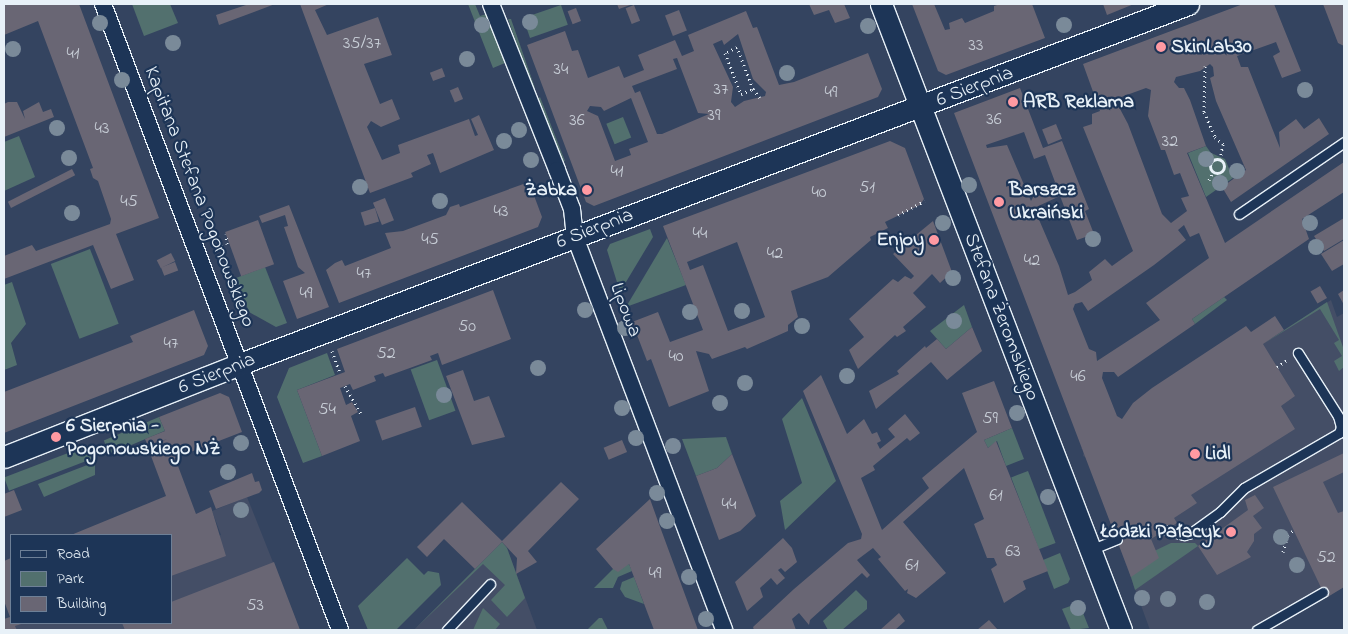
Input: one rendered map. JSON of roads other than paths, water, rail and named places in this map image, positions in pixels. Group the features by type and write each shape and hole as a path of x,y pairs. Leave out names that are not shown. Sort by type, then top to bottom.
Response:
{"street":[{"name":"Kapitana Stefana Pogonowskiego","path":"104,4 340,630"},
{"name":"Lipowa","path":"490,4 572,210 575,237 724,630"},
{"name":"Stefana Żeromskiego","path":"881,4 1121,630"},
{"name":"6 Sierpnia","path":"4,457 240,364 921,108 1188,4"}],"lane":[{"path":"1239,214 1344,142"},
{"path":"1165,530 1184,535 1191,533 1220,512 1244,488 1339,433 1341,427 1338,416 1298,353"},
{"path":"1090,550 1117,539"},
{"path":"447,630 490,584"},
{"path":"1257,630 1323,592"}],"place":[{"name":"SkinLab30","path":"1161,47"},
{"name":"ARB Reklama","path":"1013,102"},
{"name":"Żabka","path":"587,190"},
{"name":"Barszcz Ukraiński","path":"999,202"},
{"name":"Enjoy","path":"934,240"},
{"name":"6 Sierpnia - Pogonowskiego NŻ","path":"56,437"},
{"name":"Lidl","path":"1195,454"},
{"name":"Łódzki Pałacyk","path":"1231,532"}]}
